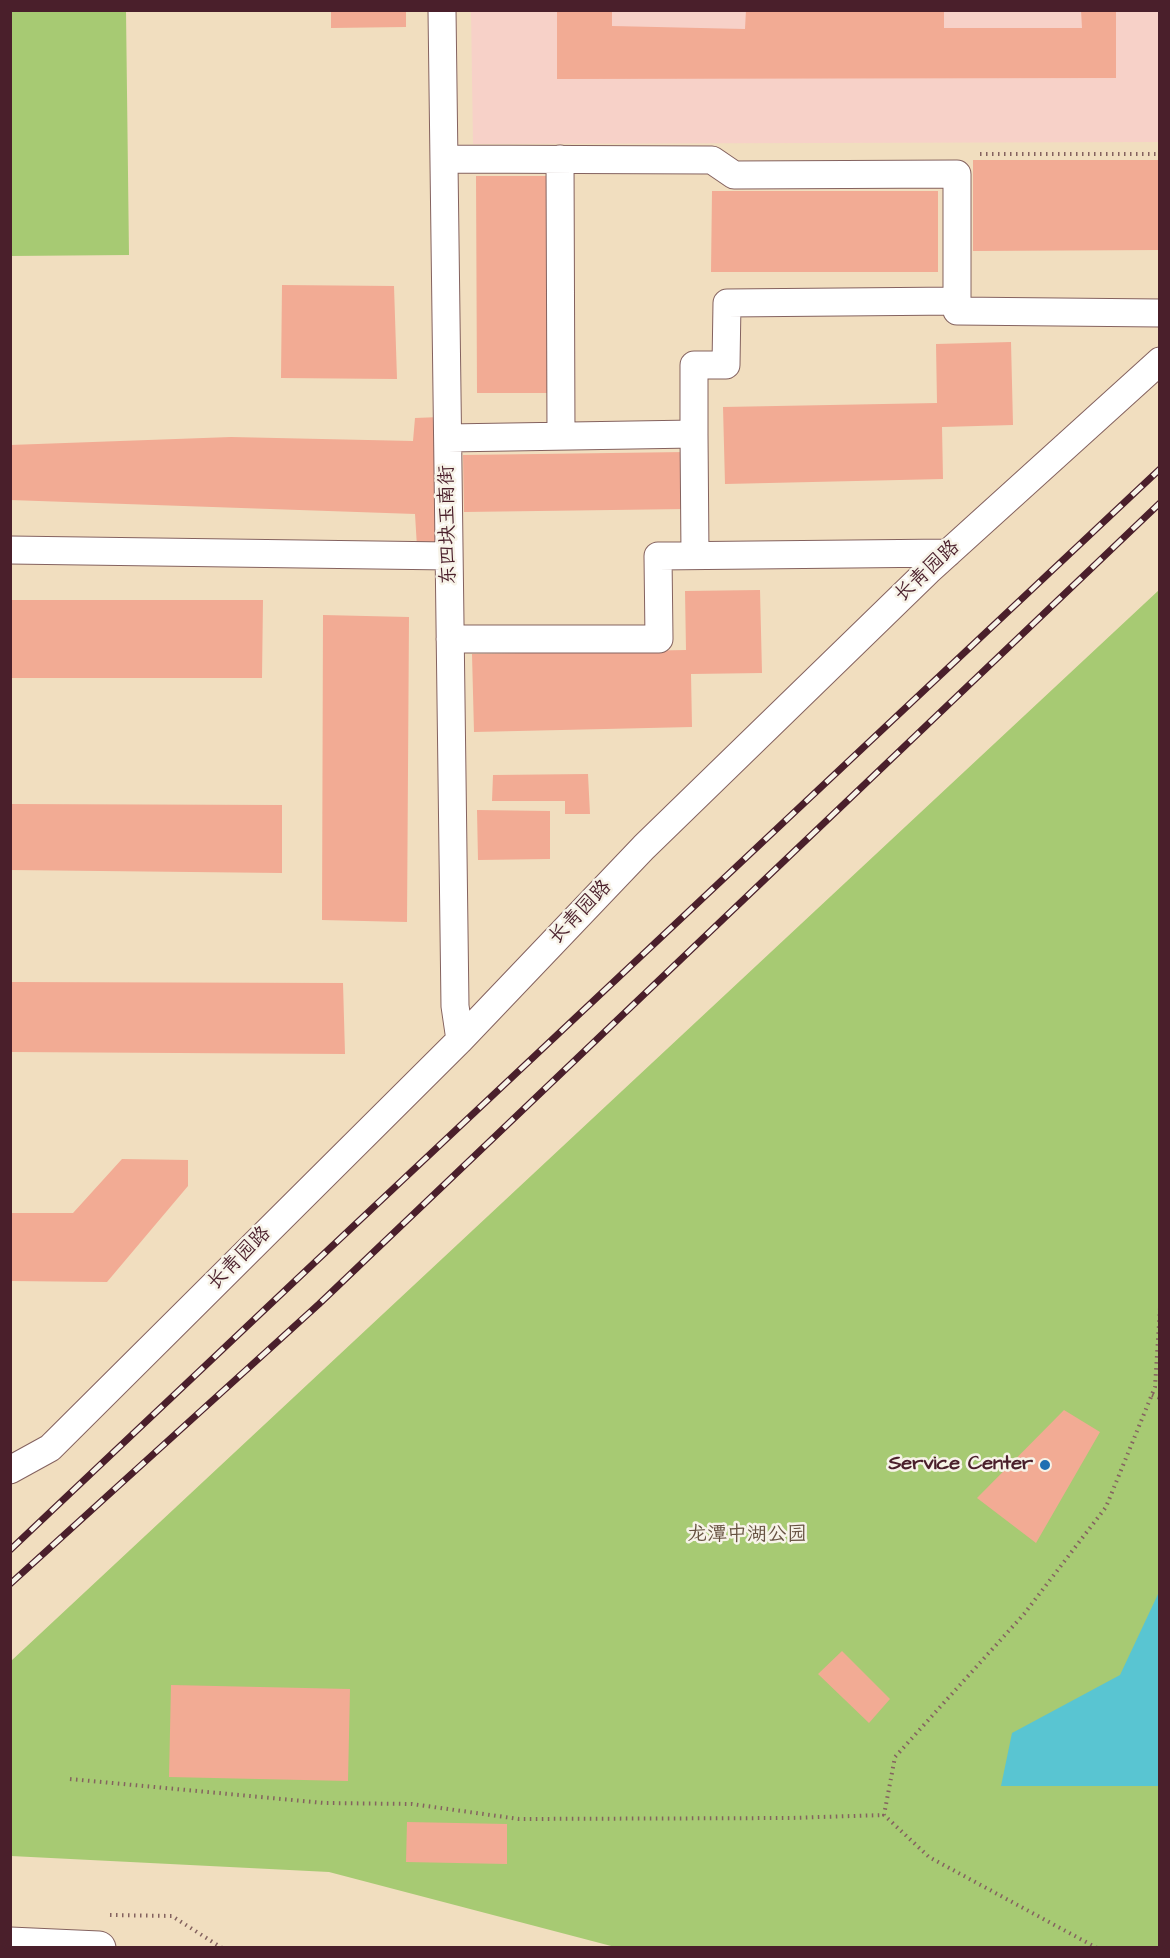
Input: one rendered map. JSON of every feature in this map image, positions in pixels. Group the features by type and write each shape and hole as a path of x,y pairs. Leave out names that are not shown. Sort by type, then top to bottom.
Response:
{"street":[{"name":"东四块玉南街","path":"442,10 455,1006 460,1040"},
{"path":"444,159 712,160 734,175 957,174 957,311 1160,313"},
{"path":"561,159 561,436"},
{"path":"695,555 694,365 726,365 727,303 957,301"},
{"name":"长青园路","path":"10,1470 50,1448 460,1040 653,839 948,553 1160,361"},
{"path":"448,438 694,434"},
{"path":"10,550 449,556"},
{"path":"450,639 659,639 658,556 948,553"},
{"path":"10,1944 99,1947"}],"path":[{"path":"957,174 957,154 1160,154"},
{"path":"884,1815 895,1757 1024,1614 1106,1507 1155,1386 1160,1308"},
{"path":"1152,1395 1160,1398"},
{"path":"70,1779 324,1803 412,1804 519,1819 790,1818 884,1815 929,1857 1097,1947"},
{"path":"128,1916 172,1916 222,1947"}],"shaded area":[{"path":"471,11 1159,11 1159,142 473,144"}],"green space":[{"path":"10,11 126,11 129,255 11,256"},
{"name":"龙潭中湖公园","path":"1159,590 1159,1947 615,1947 329,1872 11,1856 11,1661"}],"water":[{"path":"1159,1592 1159,1786 1001,1786 1012,1733 1120,1675"}],"building":[{"path":"331,10 406,10 406,27 331,28"},
{"path":"557,10 612,10 612,26 745,29 746,10 944,10 944,28 1082,28 1081,10 1116,10 1116,78 557,79"},
{"path":"973,160 1160,160 1160,250 973,251"},
{"path":"476,176 553,176 553,393 477,393"},
{"path":"712,191 938,191 938,272 711,272"},
{"path":"282,285 394,286 397,379 281,378"},
{"path":"1011,342 1013,425 942,427 943,479 725,484 723,407 937,403 936,344"},
{"path":"440,417 443,547 417,547 415,514 10,500 10,445 231,437 413,441 415,418"},
{"path":"685,452 686,509 464,512 463,455"},
{"path":"760,590 762,673 691,674 692,727 474,732 472,654 686,650 685,591"},
{"path":"10,600 263,600 262,678 10,678"},
{"path":"323,615 409,617 407,922 322,920"},
{"path":"588,774 590,814 565,814 565,801 492,801 493,775"},
{"path":"10,804 282,805 282,873 10,870"},
{"path":"477,810 550,811 550,859 478,860"},
{"path":"10,982 343,983 345,1054 10,1052"},
{"path":"122,1159 188,1160 188,1186 107,1282 10,1281 10,1213 73,1213"},
{"name":"Service Center","path":"1064,1410 1100,1432 1036,1543 977,1498"},
{"path":"842,1651 890,1699 869,1723 818,1674"},
{"path":"171,1685 350,1689 348,1781 169,1777"},
{"path":"407,1822 507,1824 507,1864 406,1862"}],"railway":[{"path":"10,1550 1160,469"},
{"path":"10,1584 319,1304 1160,503"}],"place":[{"name":"Service Center","path":"1045,1465"}]}
